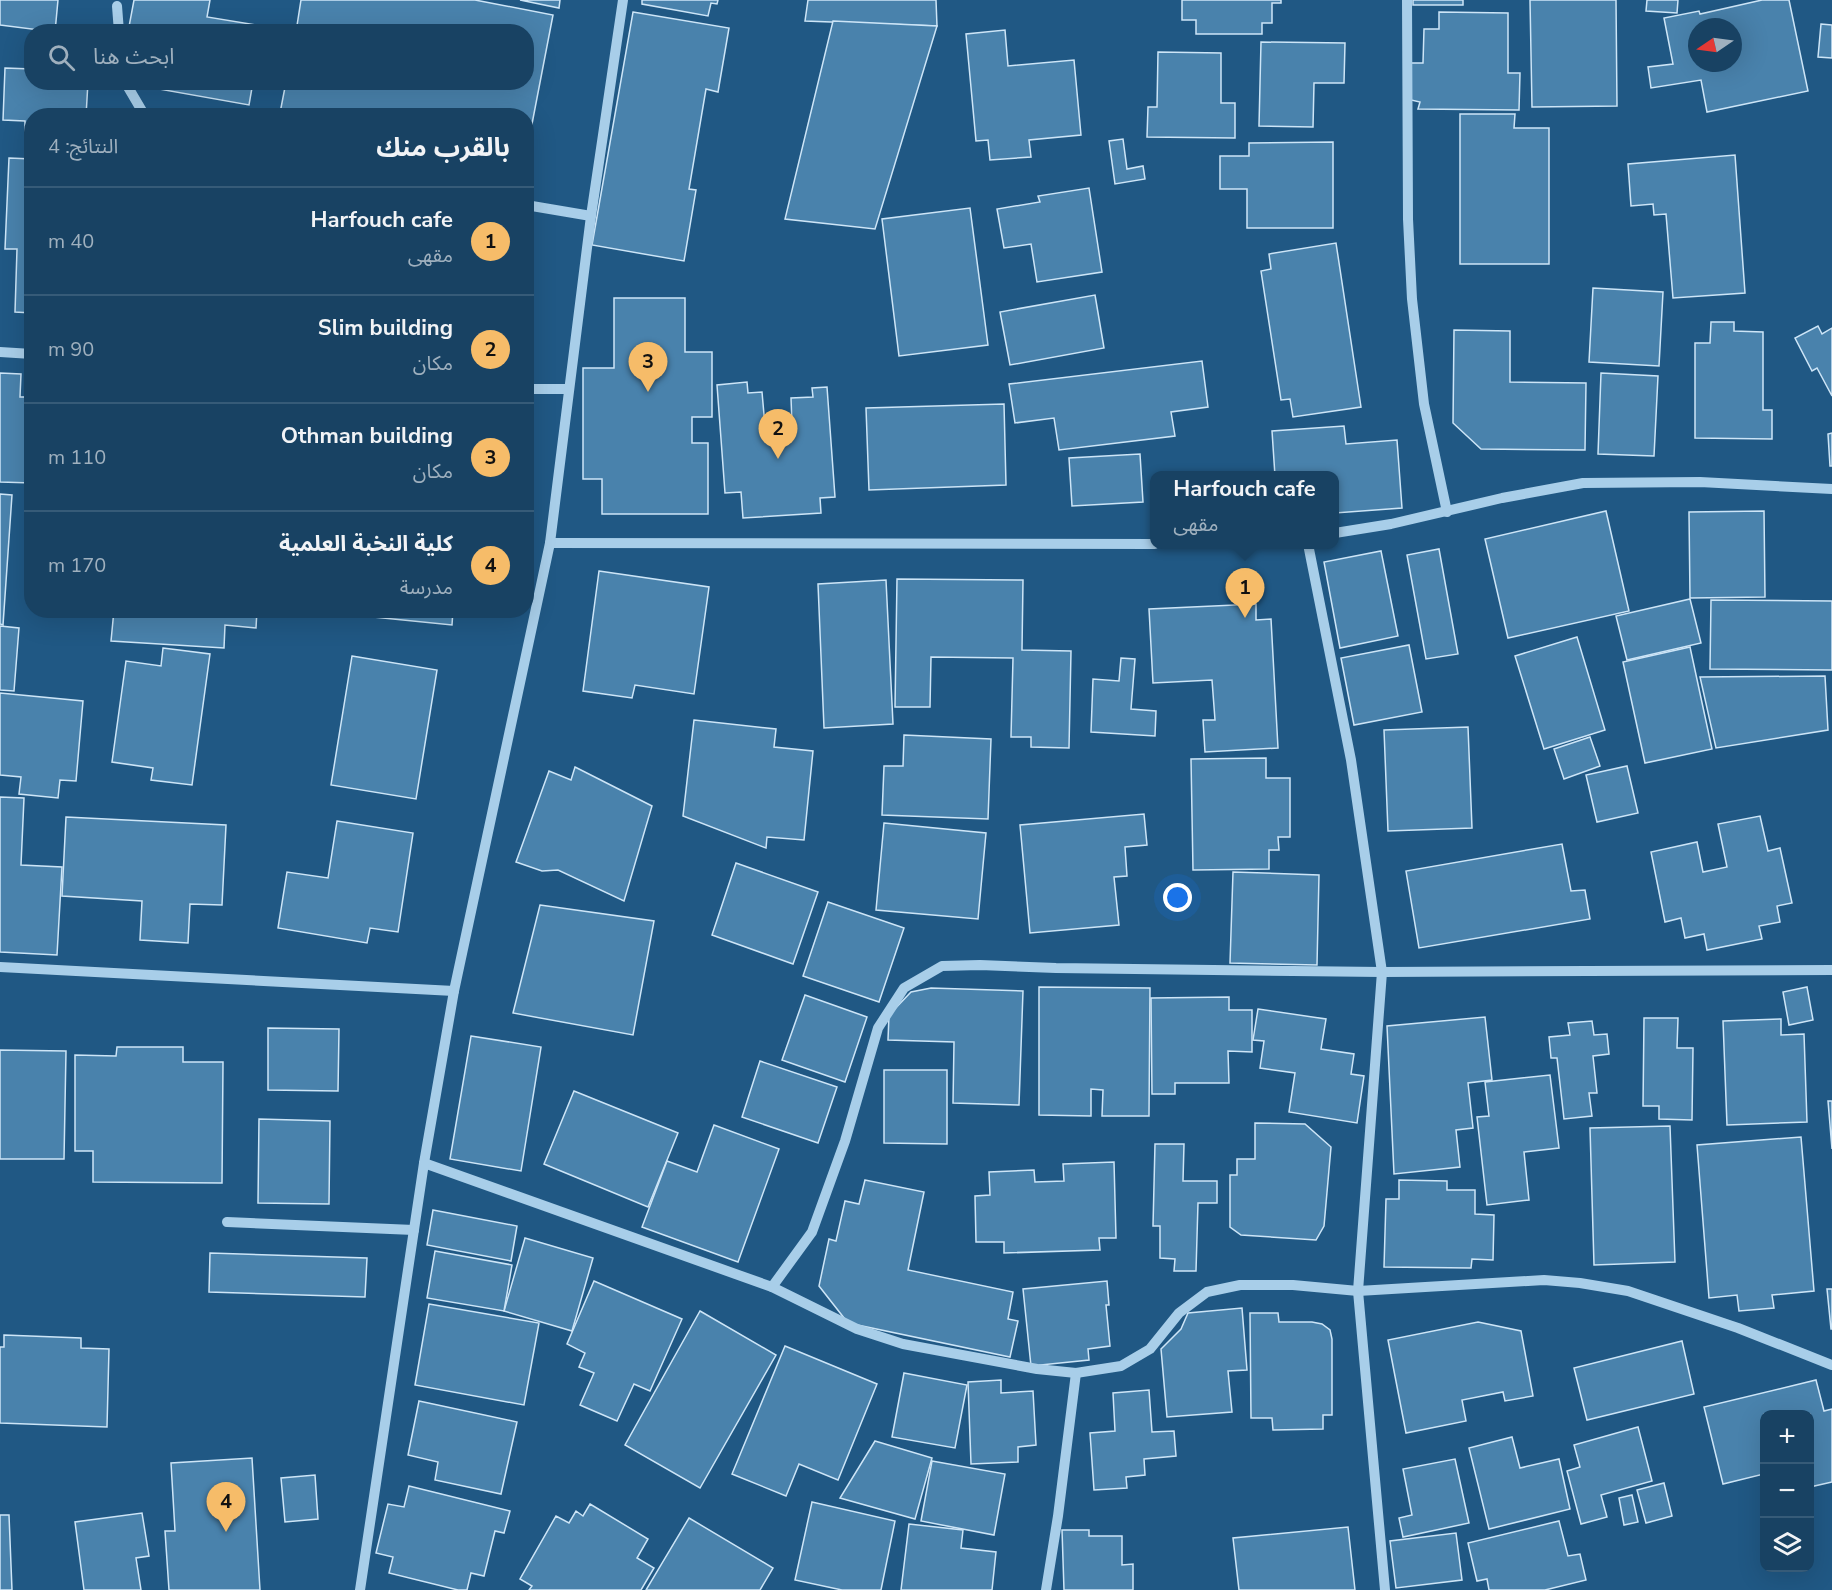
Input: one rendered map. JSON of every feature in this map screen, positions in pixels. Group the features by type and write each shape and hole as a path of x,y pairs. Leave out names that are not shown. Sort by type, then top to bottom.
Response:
{"street":[{"path":"534,618 550,543 591,216 623,0"},
{"path":"1407,0 1408,219 1412,299 1424,404 1447,512"},
{"path":"117,6 118,24"},
{"path":"130,90 140,108"},
{"path":"534,206 591,216"},
{"path":"0,352 24,354"},
{"path":"534,388 569,389"},
{"path":"1339,532 1391,524 1502,498 1583,483 1700,482 1832,489"},
{"path":"550,543 1150,544"},
{"path":"1309,549 1351,760 1383,972 1358,1291 1385,1590"},
{"path":"360,1590 424,1163 454,991 534,618"},
{"path":"772,1287 812,1232 845,1141 878,1028 904,988 942,966 1383,972 1832,970"},
{"path":"0,967 454,991"},
{"path":"424,1163 772,1287 857,1329 903,1344 1036,1370 1077,1373 1120,1366 1150,1349 1179,1313 1207,1292 1240,1286 1293,1285 1358,1291 1544,1280 1628,1291 1738,1328 1832,1365"},
{"path":"227,1222 414,1230"},
{"path":"1046,1590 1077,1373"}],"building":[{"path":"0,0 58,0 56,24 24,24 24,28 0,25"},
{"path":"134,0 210,0 207,17 250,24 130,24"},
{"path":"301,0 475,0 553,15 534,114 534,108 281,108 284,90 534,90 534,24 297,24"},
{"path":"520,0 560,0 559,8"},
{"path":"642,0 718,0 717,4 711,3 708,16 642,4"},
{"path":"808,0 936,0 937,26 805,21"},
{"path":"1182,0 1281,0 1281,3 1272,3 1272,23 1262,23 1262,34 1196,34 1196,20 1182,20"},
{"path":"1413,0 1463,0 1463,5 1413,5"},
{"path":"1530,0 1616,0 1617,106 1532,107"},
{"path":"1647,0 1678,0 1677,13 1646,11"},
{"path":"1762,0 1789,0 1808,91 1707,112 1701,80 1651,88 1648,67 1673,64 1664,18 1699,11 1700,14"},
{"path":"633,12 729,28 718,92 706,89 689,189 696,190 684,261 592,245"},
{"path":"1439,12 1508,13 1508,73 1520,73 1519,110 1418,109 1420,102 1411,100 1411,63 1423,63 1424,29 1439,29"},
{"path":"833,21 937,26 875,229 785,219"},
{"path":"1821,24 1832,25 1832,58 1818,57"},
{"path":"1005,30 1008,66 1074,60 1081,135 1029,140 1031,157 990,160 988,140 976,141 966,34"},
{"path":"1261,42 1345,43 1344,83 1314,83 1313,127 1259,126"},
{"path":"1158,52 1221,53 1221,103 1235,103 1235,138 1147,137 1148,107 1157,107"},
{"path":"5,68 24,69 24,90 88,90 86,108 24,108 24,121 3,120"},
{"path":"164,90 252,90 249,105"},
{"path":"1460,114 1515,114 1514,128 1549,128 1549,264 1460,264"},
{"path":"1123,139 1127,169 1143,166 1145,179 1115,184 1109,141"},
{"path":"1333,142 1333,228 1247,228 1247,189 1220,189 1220,156 1249,156 1249,143"},
{"path":"1735,155 1745,293 1673,298 1666,214 1654,215 1653,204 1631,206 1628,164"},
{"path":"9,158 24,159 24,313 15,312 17,249 5,249"},
{"path":"1089,188 1102,272 1037,282 1031,244 1004,248 997,209 1040,202 1038,196"},
{"path":"970,208 988,345 899,356 882,219"},
{"path":"1336,243 1361,407 1293,417 1290,399 1281,400 1261,271 1271,269 1269,254"},
{"path":"1593,288 1663,292 1659,366 1589,362"},
{"path":"1095,295 1104,348 1010,365 1000,312"},
{"path":"614,298 685,298 685,352 712,352 712,417 692,417 692,443 708,443 708,514 602,514 602,479 583,479 583,368 614,368"},
{"path":"1711,322 1734,322 1734,331 1763,332 1763,410 1772,410 1772,439 1695,438 1695,343 1710,343"},
{"path":"1818,326 1822,334 1832,328 1832,396 1817,368 1812,371 1795,338"},
{"path":"1454,330 1510,331 1510,382 1586,383 1585,450 1481,449 1453,423"},
{"path":"1202,361 1208,407 1171,412 1175,436 1059,450 1054,418 1015,423 1009,384"},
{"path":"0,373 21,374 20,397 24,397 24,483 0,482"},
{"path":"1601,373 1658,376 1654,456 1598,454"},
{"path":"747,382 748,393 762,392 765,426 792,424 791,398 813,397 812,388 827,387 835,497 820,498 821,513 743,518 741,492 725,493 717,385"},
{"path":"1004,404 1006,485 869,490 866,408"},
{"path":"1344,426 1346,444 1397,440 1402,508 1339,513 1339,471 1275,471 1272,431"},
{"path":"1832,433 1832,466 1830,466 1828,434"},
{"path":"1140,454 1143,502 1072,506 1069,458"},
{"path":"0,494 12,495 3,625 0,624"},
{"path":"1606,511 1629,611 1508,638 1485,539"},
{"path":"1764,511 1765,597 1690,598 1689,512"},
{"path":"1439,549 1458,654 1426,659 1407,555"},
{"path":"1381,551 1398,636 1340,648 1324,562"},
{"path":"599,571 709,587 694,694 635,685 632,698 583,691"},
{"path":"897,579 1023,580 1022,650 1071,651 1069,748 1031,747 1031,737 1011,737 1013,658 931,657 930,707 895,707"},
{"path":"886,580 893,724 824,728 818,584"},
{"path":"1690,599 1701,643 1627,660 1616,616"},
{"path":"1711,600 1832,601 1832,670 1710,669"},
{"path":"1256,604 1256,620 1271,619 1278,748 1205,752 1203,720 1215,720 1212,680 1153,683 1149,609"},
{"path":"113,618 257,618 256,628 225,625 224,648 111,641"},
{"path":"383,618 452,618 452,625"},
{"path":"0,626 19,628 14,691 0,690"},
{"path":"1577,637 1605,730 1544,749 1515,656"},
{"path":"1409,645 1422,712 1354,725 1341,658"},
{"path":"1690,647 1712,749 1645,763 1623,662"},
{"path":"163,648 210,654 192,785 151,780 153,768 112,762 126,661 161,666"},
{"path":"352,656 437,670 416,799 331,785"},
{"path":"1121,658 1135,659 1131,709 1156,711 1155,736 1091,732 1093,679 1119,681"},
{"path":"1825,676 1828,730 1716,748 1700,677"},
{"path":"0,693 83,701 76,781 60,780 58,798 19,794 21,777 0,775"},
{"path":"694,720 776,729 774,747 813,751 804,840 767,837 766,848 683,816"},
{"path":"1468,727 1472,828 1388,831 1384,730"},
{"path":"904,735 991,739 988,819 882,815 884,766 903,766"},
{"path":"1590,737 1600,766 1564,779 1554,749"},
{"path":"1266,758 1266,778 1290,778 1290,837 1278,837 1279,850 1269,850 1269,869 1193,870 1191,759"},
{"path":"1627,766 1638,813 1597,822 1586,775"},
{"path":"575,767 652,806 624,901 558,870 542,871 516,862 549,771 571,780"},
{"path":"0,797 24,798 21,865 62,867 57,955 0,952"},
{"path":"1144,814 1147,845 1125,847 1127,876 1114,877 1119,925 1030,933 1020,825"},
{"path":"1760,816 1768,851 1780,848 1792,903 1777,906 1780,922 1759,926 1762,939 1707,950 1704,934 1685,938 1681,918 1665,922 1651,852 1697,842 1703,872 1727,867 1718,824"},
{"path":"66,817 226,825 222,905 190,904 188,943 140,940 142,901 62,896"},
{"path":"337,821 413,833 398,932 370,928 367,943 278,928 287,872 328,878"},
{"path":"884,823 986,833 978,919 876,910"},
{"path":"1562,844 1571,891 1585,890 1590,919 1419,948 1406,871"},
{"path":"736,863 818,892 793,964 712,935"},
{"path":"1233,872 1319,875 1317,965 1230,963"},
{"path":"828,902 904,928 879,1002 803,976"},
{"path":"540,905 654,921 633,1035 513,1013"},
{"path":"1039,987 1150,988 1149,1116 1102,1116 1103,1090 1091,1089 1091,1116 1039,1115"},
{"path":"1807,987 1813,1020 1789,1025 1783,992"},
{"path":"931,988 1023,991 1019,1105 953,1103 954,1042 888,1040 889,1015 911,992"},
{"path":"805,995 867,1017 845,1082 782,1060"},
{"path":"1229,997 1229,1010 1252,1010 1252,1052 1228,1051 1229,1083 1175,1083 1175,1094 1152,1094 1151,998"},
{"path":"1258,1009 1326,1019 1321,1049 1354,1054 1351,1074 1364,1076 1357,1123 1289,1112 1295,1073 1260,1068 1264,1041 1253,1040"},
{"path":"1485,1017 1492,1080 1468,1083 1473,1128 1456,1130 1460,1167 1394,1174 1387,1026"},
{"path":"1644,1018 1678,1018 1677,1048 1693,1048 1692,1120 1659,1119 1659,1106 1643,1106"},
{"path":"1781,1019 1781,1035 1804,1034 1807,1122 1727,1125 1723,1021"},
{"path":"1592,1021 1594,1035 1607,1034 1609,1054 1593,1056 1597,1093 1589,1093 1592,1116 1564,1119 1557,1058 1551,1058 1549,1037 1570,1035 1568,1023"},
{"path":"268,1028 339,1029 338,1091 268,1090"},
{"path":"471,1036 541,1047 521,1171 450,1159"},
{"path":"117,1047 183,1047 183,1062 223,1062 222,1183 93,1182 93,1151 75,1151 75,1055 116,1056"},
{"path":"0,1050 66,1051 64,1159 0,1159"},
{"path":"760,1061 837,1087 818,1143 742,1117"},
{"path":"884,1070 947,1070 947,1144 884,1143"},
{"path":"1550,1075 1559,1148 1524,1152 1529,1200 1487,1205 1477,1117 1489,1116 1485,1082"},
{"path":"574,1091 678,1133 648,1207 544,1164"},
{"path":"1828,1101 1832,1101 1832,1149"},
{"path":"259,1119 330,1121 329,1204 258,1203"},
{"path":"1255,1123 1305,1124 1331,1147 1324,1226 1316,1240 1241,1235 1230,1227 1230,1175 1237,1175 1237,1159 1255,1159"},
{"path":"714,1125 779,1149 738,1262 642,1227 667,1161 697,1172"},
{"path":"1670,1126 1675,1262 1594,1265 1590,1128"},
{"path":"1801,1137 1814,1291 1772,1295 1774,1308 1739,1311 1737,1295 1709,1298 1697,1145"},
{"path":"1155,1144 1184,1144 1183,1181 1217,1181 1217,1203 1198,1203 1196,1271 1174,1271 1175,1259 1160,1258 1160,1226 1153,1226"},
{"path":"1114,1162 1116,1238 1099,1238 1100,1250 1004,1253 1004,1242 976,1242 975,1196 990,1195 989,1172 1034,1170 1035,1182 1064,1181 1063,1164"},
{"path":"865,1180 924,1192 908,1270 1013,1292 1008,1319 1018,1321 1010,1357 848,1323 819,1286 829,1239 836,1241 845,1201 859,1204"},
{"path":"1399,1180 1447,1181 1447,1190 1475,1190 1475,1214 1494,1215 1493,1260 1472,1259 1471,1268 1384,1267 1386,1199 1399,1199"},
{"path":"433,1210 517,1226 511,1261 427,1245"},
{"path":"525,1238 593,1258 572,1331 504,1311"},
{"path":"435,1251 512,1265 504,1311 427,1298"},
{"path":"210,1253 367,1258 365,1297 209,1292"},
{"path":"594,1281 682,1319 650,1391 634,1384 617,1421 580,1405 594,1373 579,1367 585,1353 567,1344"},
{"path":"1107,1281 1109,1305 1106,1305 1110,1346 1088,1349 1089,1360 1031,1366 1023,1289"},
{"path":"1827,1289 1832,1289 1832,1329 1831,1329"},
{"path":"429,1304 539,1323 524,1405 415,1385"},
{"path":"1242,1308 1247,1370 1228,1371 1232,1412 1167,1417 1161,1349 1181,1329 1188,1313"},
{"path":"700,1311 776,1355 700,1488 625,1445"},
{"path":"1250,1313 1278,1313 1279,1322 1312,1322 1322,1324 1330,1330 1332,1415 1323,1415 1323,1429 1273,1430 1272,1418 1251,1418"},
{"path":"1478,1322 1521,1331 1533,1396 1505,1401 1503,1392 1462,1400 1466,1421 1406,1433 1388,1340"},
{"path":"4,1335 81,1338 81,1348 109,1349 107,1427 0,1423 0,1347 4,1347"},
{"path":"1682,1341 1694,1394 1587,1420 1574,1368"},
{"path":"785,1346 877,1384 838,1480 799,1464 786,1496 732,1474"},
{"path":"904,1373 967,1385 955,1448 892,1437"},
{"path":"1001,1380 1001,1393 1033,1391 1036,1445 1018,1447 1018,1462 971,1464 968,1382"},
{"path":"1816,1380 1824,1411 1832,1409 1832,1482 1814,1486 1814,1410 1760,1410 1760,1475 1723,1484 1704,1407"},
{"path":"1149,1390 1152,1432 1174,1431 1176,1456 1144,1459 1145,1475 1126,1477 1127,1488 1094,1490 1090,1433 1115,1431 1113,1393"},
{"path":"419,1401 517,1422 501,1494 435,1480 438,1462 408,1455"},
{"path":"1638,1427 1652,1481 1601,1495 1607,1517 1581,1524 1567,1471 1580,1467 1574,1445"},
{"path":"1512,1437 1520,1468 1559,1459 1570,1509 1489,1529 1469,1448"},
{"path":"875,1441 932,1458 915,1519 840,1498"},
{"path":"252,1458 260,1590 169,1590 165,1531 175,1531 171,1463"},
{"path":"1455,1459 1469,1523 1403,1537 1399,1518 1412,1515 1403,1469"},
{"path":"932,1461 1005,1474 994,1535 921,1521"},
{"path":"315,1475 318,1519 285,1522 281,1478"},
{"path":"1664,1483 1672,1516 1646,1523 1637,1490"},
{"path":"409,1486 510,1511 504,1533 495,1531 484,1576 471,1573 467,1590 458,1590 389,1573 393,1557 376,1553 388,1504 404,1507"},
{"path":"1632,1495 1638,1522 1624,1525 1619,1498"},
{"path":"812,1502 895,1521 881,1590 842,1590 795,1580"},
{"path":"590,1504 648,1539 637,1558 654,1568 641,1590 529,1590 532,1586 520,1579 556,1516 569,1523 576,1511 583,1516"},
{"path":"142,1513 149,1556 136,1558 141,1590 84,1590 75,1522"},
{"path":"0,1515 9,1515 12,1590 0,1590"},
{"path":"689,1518 773,1568 760,1590 646,1590"},
{"path":"1559,1521 1568,1556 1580,1554 1586,1580 1545,1590 1489,1590 1487,1579 1477,1581 1468,1543"},
{"path":"909,1524 963,1530 961,1548 996,1552 992,1590 901,1590"},
{"path":"1348,1527 1355,1590 1239,1590 1233,1538"},
{"path":"1062,1530 1089,1530 1089,1536 1122,1536 1122,1565 1133,1564 1133,1590 1064,1590"},
{"path":"1456,1533 1462,1580 1396,1588 1390,1541"}],"place":[{"name":"Othman building","path":"648,392"},
{"name":"Slim building","path":"778,459"},
{"name":"Harfouch cafe","path":"1245,618"},
{"name":"كلية النخبة العلمية","path":"226,1532"}]}
